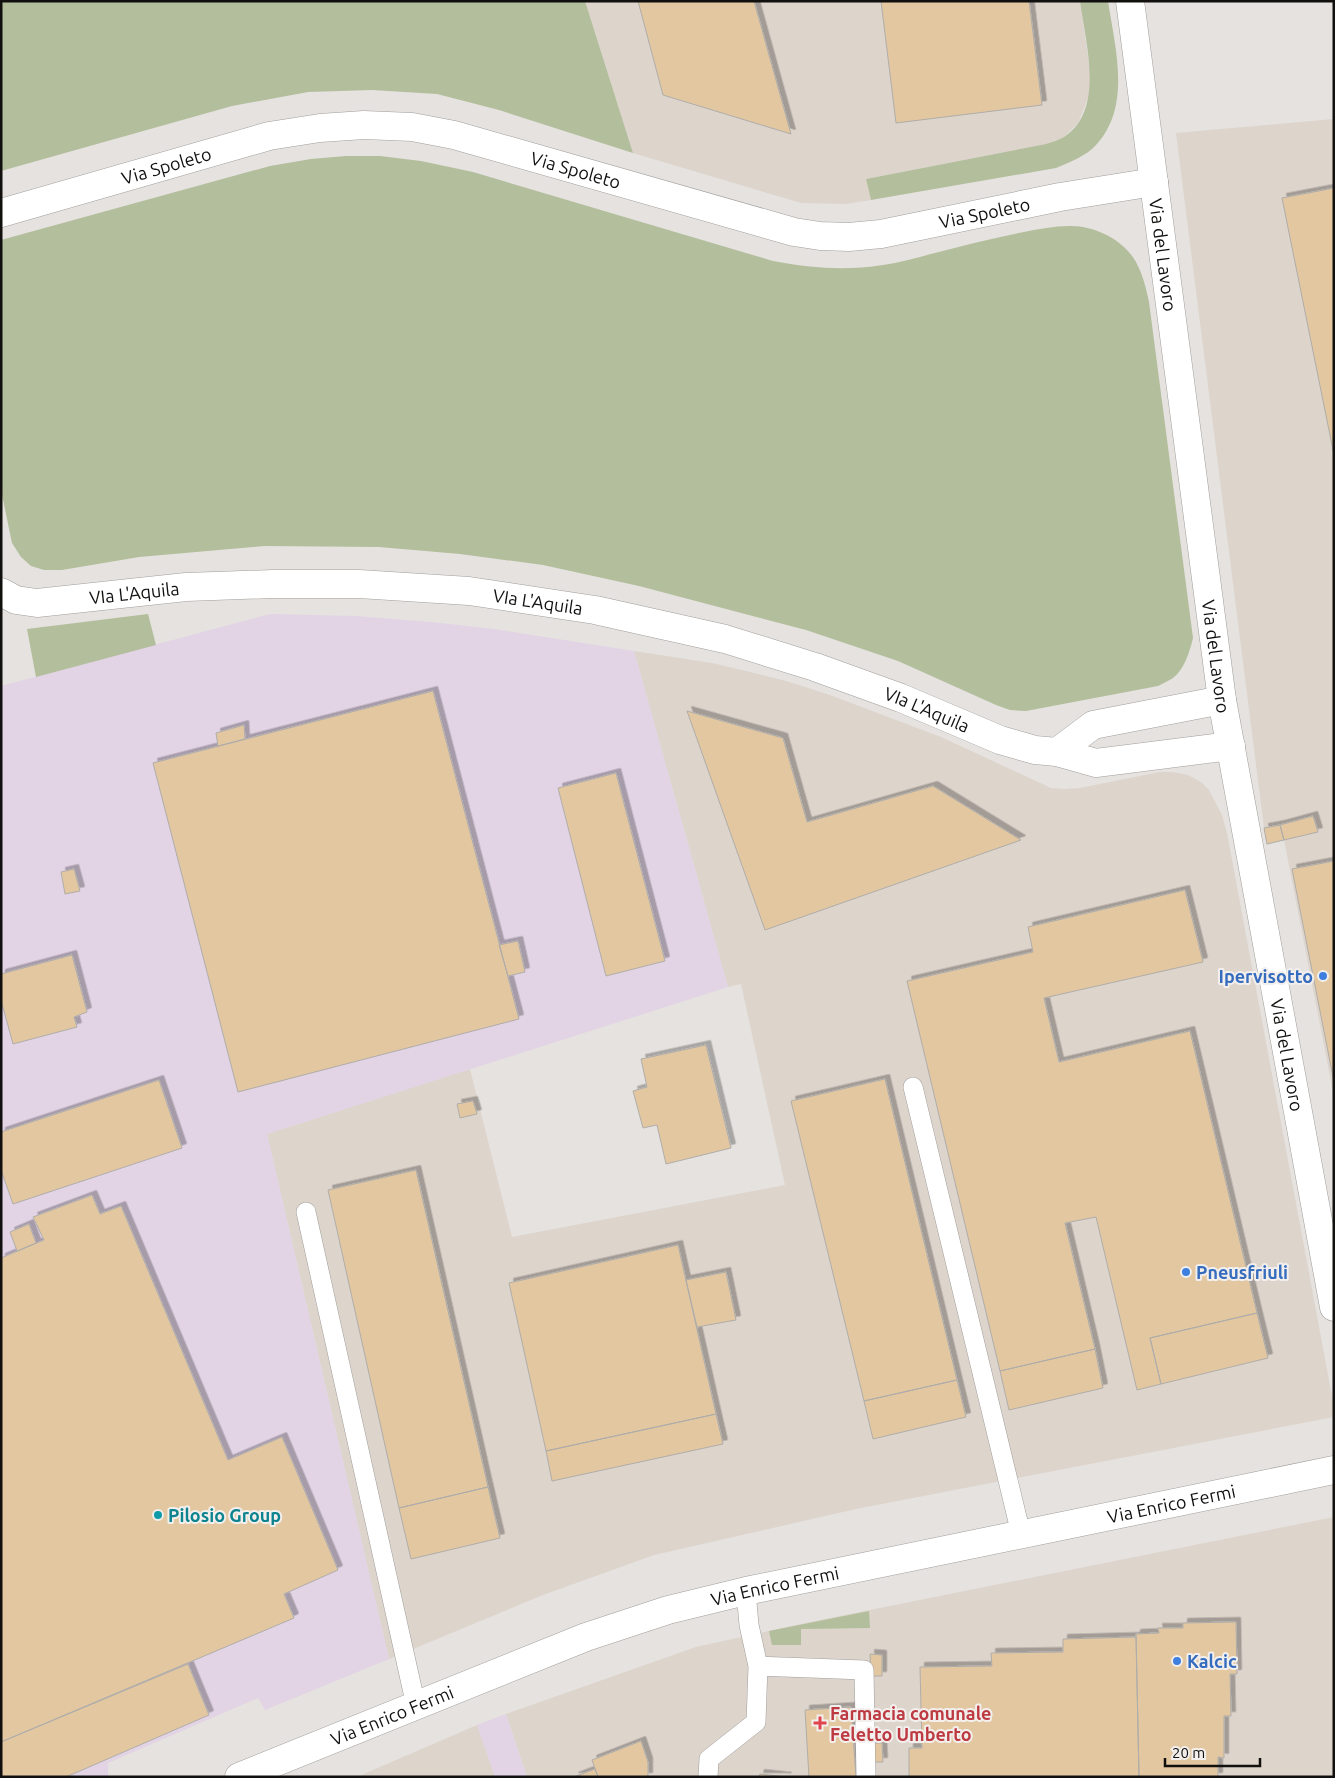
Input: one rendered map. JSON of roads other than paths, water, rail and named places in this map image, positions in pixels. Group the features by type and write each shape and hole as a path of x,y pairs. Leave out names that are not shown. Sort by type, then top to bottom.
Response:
{"street":[{"name":"Via del Lavoro","path":"1130,1 1222,700 1334,1307"},
{"name":"Via Spoleto","path":"1,213 268,136 364,124 412,127 454,135 794,232 820,236 849,237 880,234 1060,197 1154,182"},
{"name":"VIa L'Aquila","path":"1,592 16,600 37,603 186,587 273,584 359,584 469,590 595,610 725,639 815,666 901,698 1000,740 1035,750 1057,752 1096,763 1230,746"},
{"path":"1057,752 1093,726 1222,700"},
{"name":"Via Enrico Fermi","path":"239,1777 586,1637 668,1610 746,1591 1334,1470"}],"lane":[{"path":"913,1087 1021,1534"},
{"path":"306,1212 416,1706"},
{"path":"708,1777 709,1759 756,1722 758,1666 749,1625 746,1591"},
{"path":"758,1666 864,1670 866,1777"}],"place":[{"name":"Ipervisotto","path":"1323,976"},
{"name":"Pneusfriuli","path":"1186,1272"},
{"name":"Pilosio Group","path":"158,1515"},
{"name":"Kalcic","path":"1177,1661"},
{"name":"Farmacia comunale Feletto Umberto","path":"820,1723"}]}
